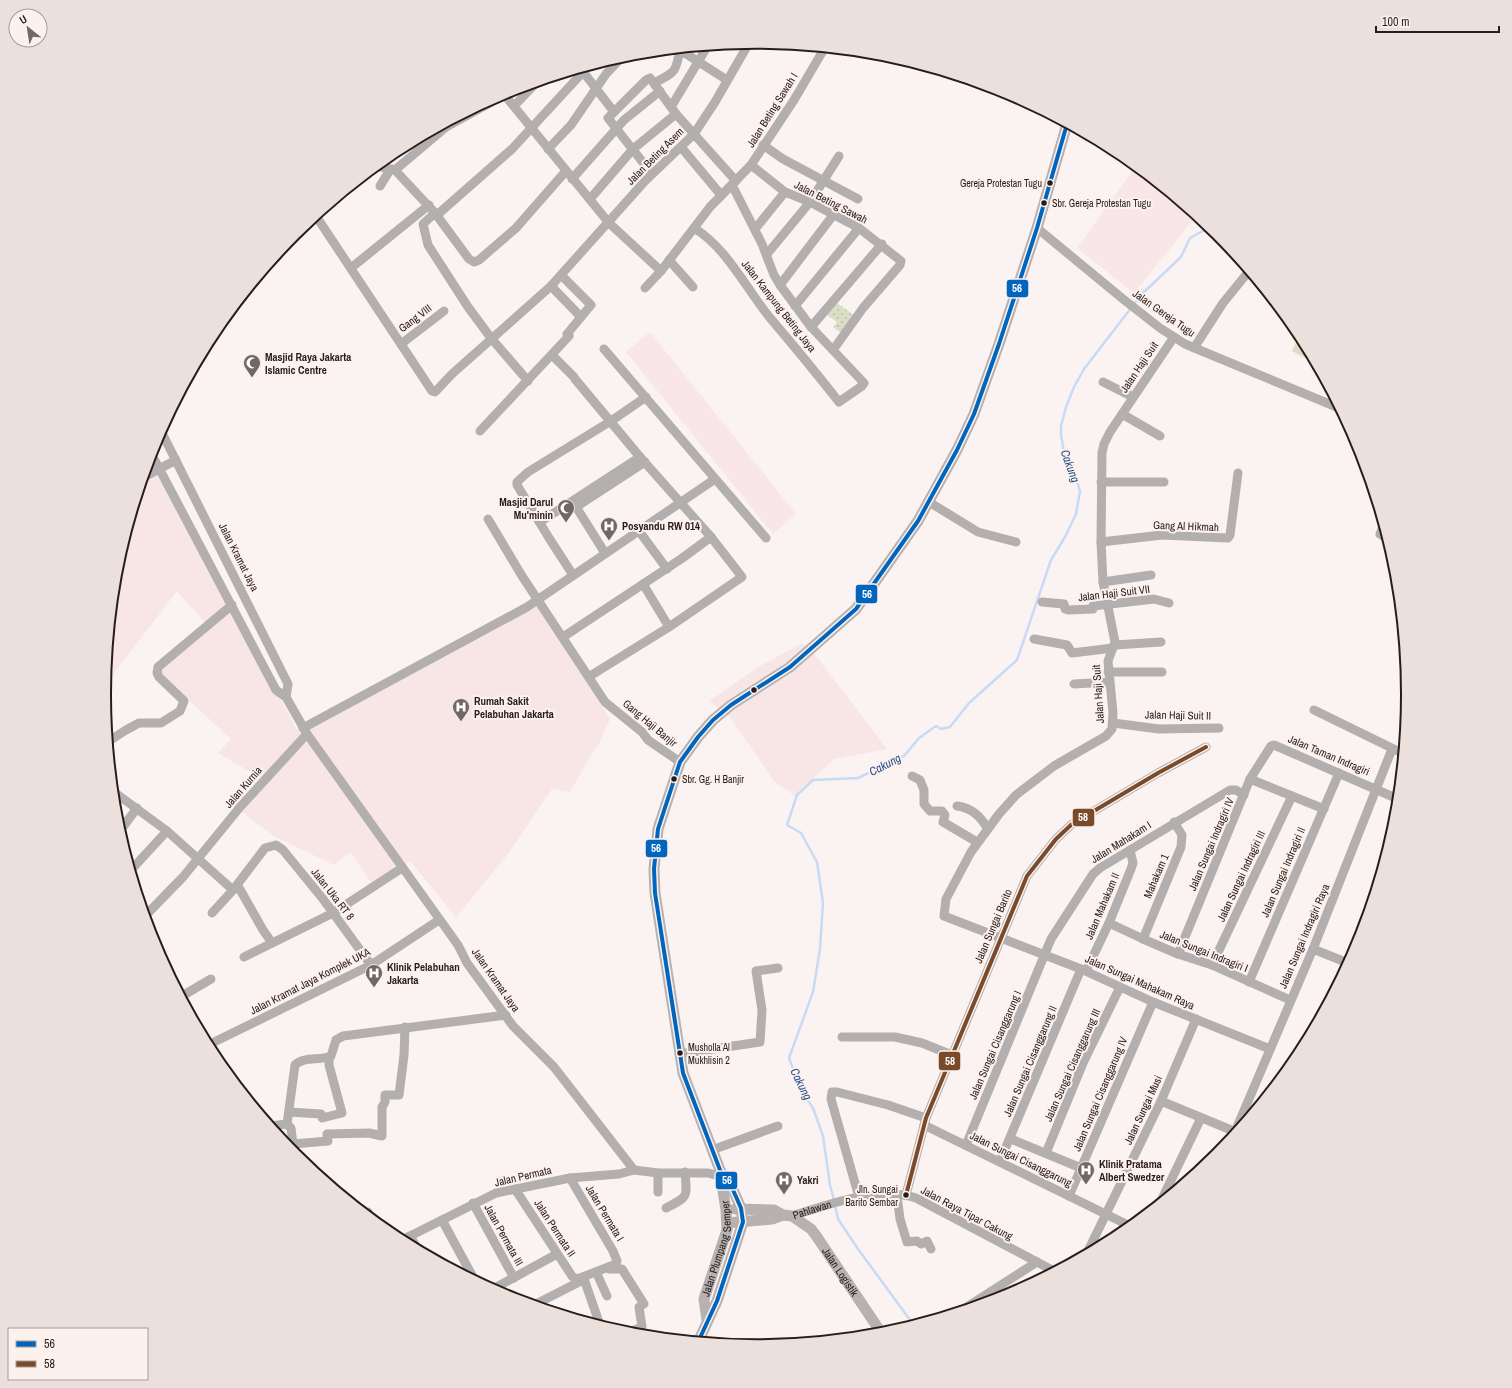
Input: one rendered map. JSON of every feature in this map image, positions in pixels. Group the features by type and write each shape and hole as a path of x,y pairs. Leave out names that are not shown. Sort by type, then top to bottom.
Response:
{"main road":[{"path":"722,1174 683,1073 655,893 654,869 658,829 680,762 698,737 713,720 731,705 790,667 856,609 899,549 929,502 974,414 1037,228 1066,129"},
{"name":"Jalan Plumpang Semper","path":"700,1336 717,1301 743,1222 741,1208 722,1174"},
{"name":"Jalan Plumpang Semper","path":"707,1320 704,1299 721,1248 727,1223 722,1174"},
{"name":"Pahlawan","path":"726,1210 741,1208 774,1210 788,1215"},
{"name":"Pahlawan","path":"727,1223 772,1219 788,1215"},
{"name":"Jalan Logistik","path":"788,1215 811,1230 817,1237 878,1328"}],"street":[{"name":"Jalan Beting Asem","path":"400,344 432,391 435,392 491,338 514,320 551,286 652,174 694,134 744,49"},
{"path":"590,199 632,149 674,111 705,51"},
{"path":"685,53 727,80"},
{"name":"Jalan Beting Sawah I","path":"645,288 721,195 751,165 794,100 822,53"},
{"path":"654,83 672,73 676,69 679,54"},
{"path":"548,149 571,125 606,74 615,65"},
{"path":"584,73 614,112"},
{"path":"528,381 491,338 428,245 423,224 512,149 578,74"},
{"path":"652,174 609,118 647,79 650,78 674,111 734,183 780,286 811,327 833,350"},
{"path":"514,106 529,91"},
{"path":"572,179 636,109 660,91"},
{"path":"508,99 609,223 660,271"},
{"path":"380,186 393,170 443,131"},
{"path":"763,145 783,159 858,199"},
{"path":"681,147 721,195"},
{"path":"767,254 810,202 838,156"},
{"name":"Jalan Beting Sawah","path":"751,165 785,192 810,202 859,228 901,259 900,265 863,308 833,350"},
{"path":"384,168 393,170 429,205 469,259 474,262 480,260 516,228 566,171"},
{"path":"755,229 785,192"},
{"path":"351,268 429,205"},
{"path":"780,286 834,214"},
{"path":"319,220 400,344"},
{"name":"Jalan Kampung Beting Jaya","path":"694,228 714,244 749,287 771,318 840,402 864,383 833,350"},
{"path":"795,306 859,228"},
{"name":"Jalan Gereja Tugu","path":"1037,228 1123,299 1174,337 1194,348 1332,405"},
{"path":"811,327 882,244"},
{"path":"669,260 693,287"},
{"path":"480,431 569,336 568,334 591,305 591,303 561,275"},
{"path":"1194,348 1224,303 1246,275"},
{"path":"551,286 581,317"},
{"name":"Gang VIII","path":"400,344 444,311"},
{"name":"Jalan Haji Suit","path":"1001,937 966,926 944,916 946,899 977,842 1016,795 1054,766 1110,733 1113,723 1108,677 1108,656 1114,647 1103,582 1101,542 1104,444 1133,397 1174,337"},
{"path":"604,349 766,538"},
{"path":"488,519 510,558 590,676 669,627 742,577 711,537 642,460 575,378 552,355"},
{"path":"1102,382 1133,397"},
{"path":"574,575 517,485 519,480 528,472 611,421 646,397"},
{"path":"1122,414 1160,436"},
{"name":"Jalan Kramat Jaya","path":"164,438 288,684 286,697"},
{"name":"Jalan Kramat Jaya","path":"155,460 276,690 286,697 305,731 458,945 467,963 513,1026 554,1067 634,1170"},
{"path":"150,473 176,460"},
{"path":"540,522 574,504 642,460"},
{"name":"Gang Al Hikmah","path":"1101,542 1162,535 1228,538 1230,535 1238,473"},
{"name":"Jalan Kurnia","path":"149,912 183,877 305,731 538,600 715,479"},
{"path":"1102,482 1164,482"},
{"path":"929,502 978,532 1016,542"},
{"path":"574,504 605,553"},
{"path":"640,531 667,569"},
{"path":"563,637 667,569 711,537"},
{"path":"1103,582 1151,575"},
{"path":"643,584 669,627"},
{"name":"Jalan Haji Suit VII","path":"1042,602 1064,604 1065,610 1092,609 1093,606 1108,606 1154,599 1169,603"},
{"path":"112,739 140,723 161,723 180,711 184,701 159,677 157,673 158,667 232,605"},
{"path":"1034,639 1067,646 1073,653 1161,642"},
{"path":"1074,684 1108,677 1162,672"},
{"name":"Gang Haji Banjir","path":"590,676 605,702 642,732 648,740 680,762"},
{"path":"1314,710 1398,752"},
{"name":"Jalan Haji Suit II","path":"1113,723 1159,729 1220,728"},
{"name":"Jalan Taman Indragiri","path":"1271,746 1274,745 1392,796"},
{"name":"Jalan Sungai Indragiri IV","path":"1178,954 1250,779 1271,746"},
{"name":"Jalan Sungai Barito","path":"906,1195 925,1122 1027,876 1063,831 1084,815 1206,747"},
{"name":"Jalan Sungai Indragiri Raya","path":"1241,1119 1290,1000 1313,949 1392,749"},
{"name":"Jalan Sungai Indragiri II","path":"1249,982 1339,773"},
{"path":"912,776 920,780 924,790 924,804 930,811 942,811 945,815 942,822 977,842"},
{"path":"1250,779 1324,809"},
{"name":"Jalan Mahakam I","path":"1046,955 1051,939 1093,874 1100,868 1174,822 1230,790 1236,790 1244,794"},
{"path":"120,796 167,830 236,888 272,943"},
{"name":"Jalan Sungai Indragiri III","path":"1212,965 1292,796"},
{"path":"957,806 969,809 978,816 988,829"},
{"path":"124,825 137,808"},
{"name":"Mahakam 1","path":"1142,939 1181,847 1182,835 1174,822"},
{"path":"135,866 167,830"},
{"name":"Jalan Uka RT 8","path":"236,888 265,848 276,845 282,850 333,913 371,965"},
{"name":"Jalan Mahakam II","path":"1084,970 1109,923 1133,863 1130,850"},
{"path":"244,957 333,913 402,868"},
{"path":"212,913 236,888"},
{"name":"Jalan Kramat Jaya Komplek UKA","path":"214,1042 371,965 439,920"},
{"name":"Jalan Sungai Indragiri I","path":"1109,923 1142,939 1178,954 1212,965 1290,1000"},
{"name":"Jalan Sungai Mahakam Raya","path":"1001,937 1084,970 1153,1002 1270,1048"},
{"path":"1313,949 1343,961"},
{"name":"Jalan Sungai Cisanggarung I","path":"966,1145 1046,955"},
{"path":"679,1054 760,1042 762,1010 756,971 778,968"},
{"name":"Jalan Sungai Cisanggarung II","path":"1000,1161 1011,1139 1084,970"},
{"path":"186,994 211,979"},
{"name":"Jalan Sungai Cisanggarung III","path":"1046,1153 1083,1063 1120,987"},
{"name":"Jalan Sungai Cisanggarung IV","path":"1069,1196 1153,1002"},
{"path":"289,1112 321,1114 322,1118 342,1113 329,1065 329,1057 332,1055 336,1040 343,1036 506,1015"},
{"name":"Jalan Sungai Musi","path":"1091,1245 1161,1101 1196,1019"},
{"path":"294,1144 328,1141 327,1134 369,1133 382,1136 382,1107 385,1102 385,1095 399,1095 404,1055 405,1027"},
{"path":"842,1037 895,1037 918,1042 952,1055"},
{"path":"287,1124 295,1065 303,1060 329,1057"},
{"name":"Jalan Sungai Cisanggarung","path":"859,1197 831,1099 832,1092 837,1092 888,1106 925,1122 966,1145 1124,1223"},
{"path":"1161,1101 1230,1131"},
{"path":"1165,1192 1201,1118"},
{"path":"287,1124 291,1128 293,1142"},
{"path":"277,1125 287,1124"},
{"path":"712,1150 778,1126"},
{"path":"1011,1139 1081,1168"},
{"path":"634,1170 658,1173 685,1172 722,1174"},
{"name":"Jalan Permata","path":"408,1237 473,1203 496,1193 570,1178 619,1174 634,1170"},
{"path":"666,1208 686,1195 685,1172"},
{"path":"658,1173 658,1192"},
{"name":"Jalan Permata I","path":"570,1178 613,1251 617,1261 616,1264 580,1279"},
{"name":"Jalan Permata II","path":"515,1188 557,1254 580,1279 597,1319"},
{"path":"897,1195 900,1219 907,1242 916,1240 921,1244 927,1241 931,1249"},
{"name":"Jalan Raya Tipar Cakung","path":"841,1201 859,1197 897,1195 906,1195 916,1198 1049,1268"},
{"name":"Pahlawan","path":"788,1215 841,1201"},
{"name":"Jalan Permata III","path":"473,1203 514,1278"},
{"path":"442,1220 470,1271"},
{"path":"500,1286 557,1254"},
{"path":"979,1299 1037,1262"},
{"path":"540,1302 580,1279 611,1269 622,1269 643,1304 639,1307 642,1327 639,1328"},
{"path":"597,1274 607,1296"}],"shaded area":[{"path":"1133,171 1149,182 1193,220 1134,293 1077,248"},
{"path":"650,332 796,514 773,534 626,352"},
{"path":"155,461 297,730 539,605 610,719 598,746 570,792 552,789 508,854 456,917 410,861 374,887 351,852 334,865 274,836 238,809 264,780 218,753 231,739 155,669 206,624 177,591 111,677 112,652 123,568 133,527"},
{"path":"802,643 816,656 887,749 834,759 795,796 774,781 730,717 709,701 760,666"}],"green space":[{"path":"837,303 855,316 841,333 833,327 837,322 827,315"},
{"path":"1296,343 1306,358 1292,351"}],"waterway":[{"name":"Cakung","path":"1134,304 1143,293 1181,257 1190,238 1204,230"},
{"name":"Cakung","path":"834,1200 830,1185 823,1136 813,1108 801,1090 789,1058 813,992 820,949 823,903 817,862 801,833 787,825 797,795 813,780 858,778 904,756 919,738 936,726 941,729 950,727 969,703 1017,660 1051,560 1065,537 1076,514 1080,491 1072,467 1064,452 1061,435 1061,426 1066,407 1074,387 1084,369 1131,308"},
{"name":"Cakung","path":"835,1205 838,1219 910,1320"}],"transit line":[{"name":"56","path":"701,1336 717,1301 743,1222 741,1208 733,1190 720,1170 683,1073 655,893 654,869 658,829 680,762 698,737 713,720 731,705 790,667 856,609 918,521 957,450 974,414 999,344 1037,228 1066,129"},
{"name":"58","path":"906,1195 926,1118 1027,876 1056,839 1072,824 1158,773 1206,747"}],"place":[{"name":"Gereja Protestan Tugu","path":"1050,183"},
{"name":"Sbr. Gereja Protestan Tugu","path":"1044,203"},
{"name":"Masjid Raya Jakarta Islamic Centre","path":"252,378"},
{"name":"Masjid Darul Mu'minin","path":"566,523"},
{"name":"Posyandu RW 014","path":"609,541"},
{"name":"Rumah Sakit Pelabuhan Jakarta","path":"461,722"},
{"name":"Sbr. Gg. H Banjir","path":"674,779"},
{"name":"Klinik Pelabuhan Jakarta","path":"374,988"},
{"name":"Musholla Al Mukhlisin 2","path":"680,1053"},
{"name":"Klinik Pratama Albert Swedzer","path":"1086,1185"},
{"name":"Yakri","path":"784,1195"},
{"name":"Jln. Sungai Barito Sembar","path":"906,1195"}]}
